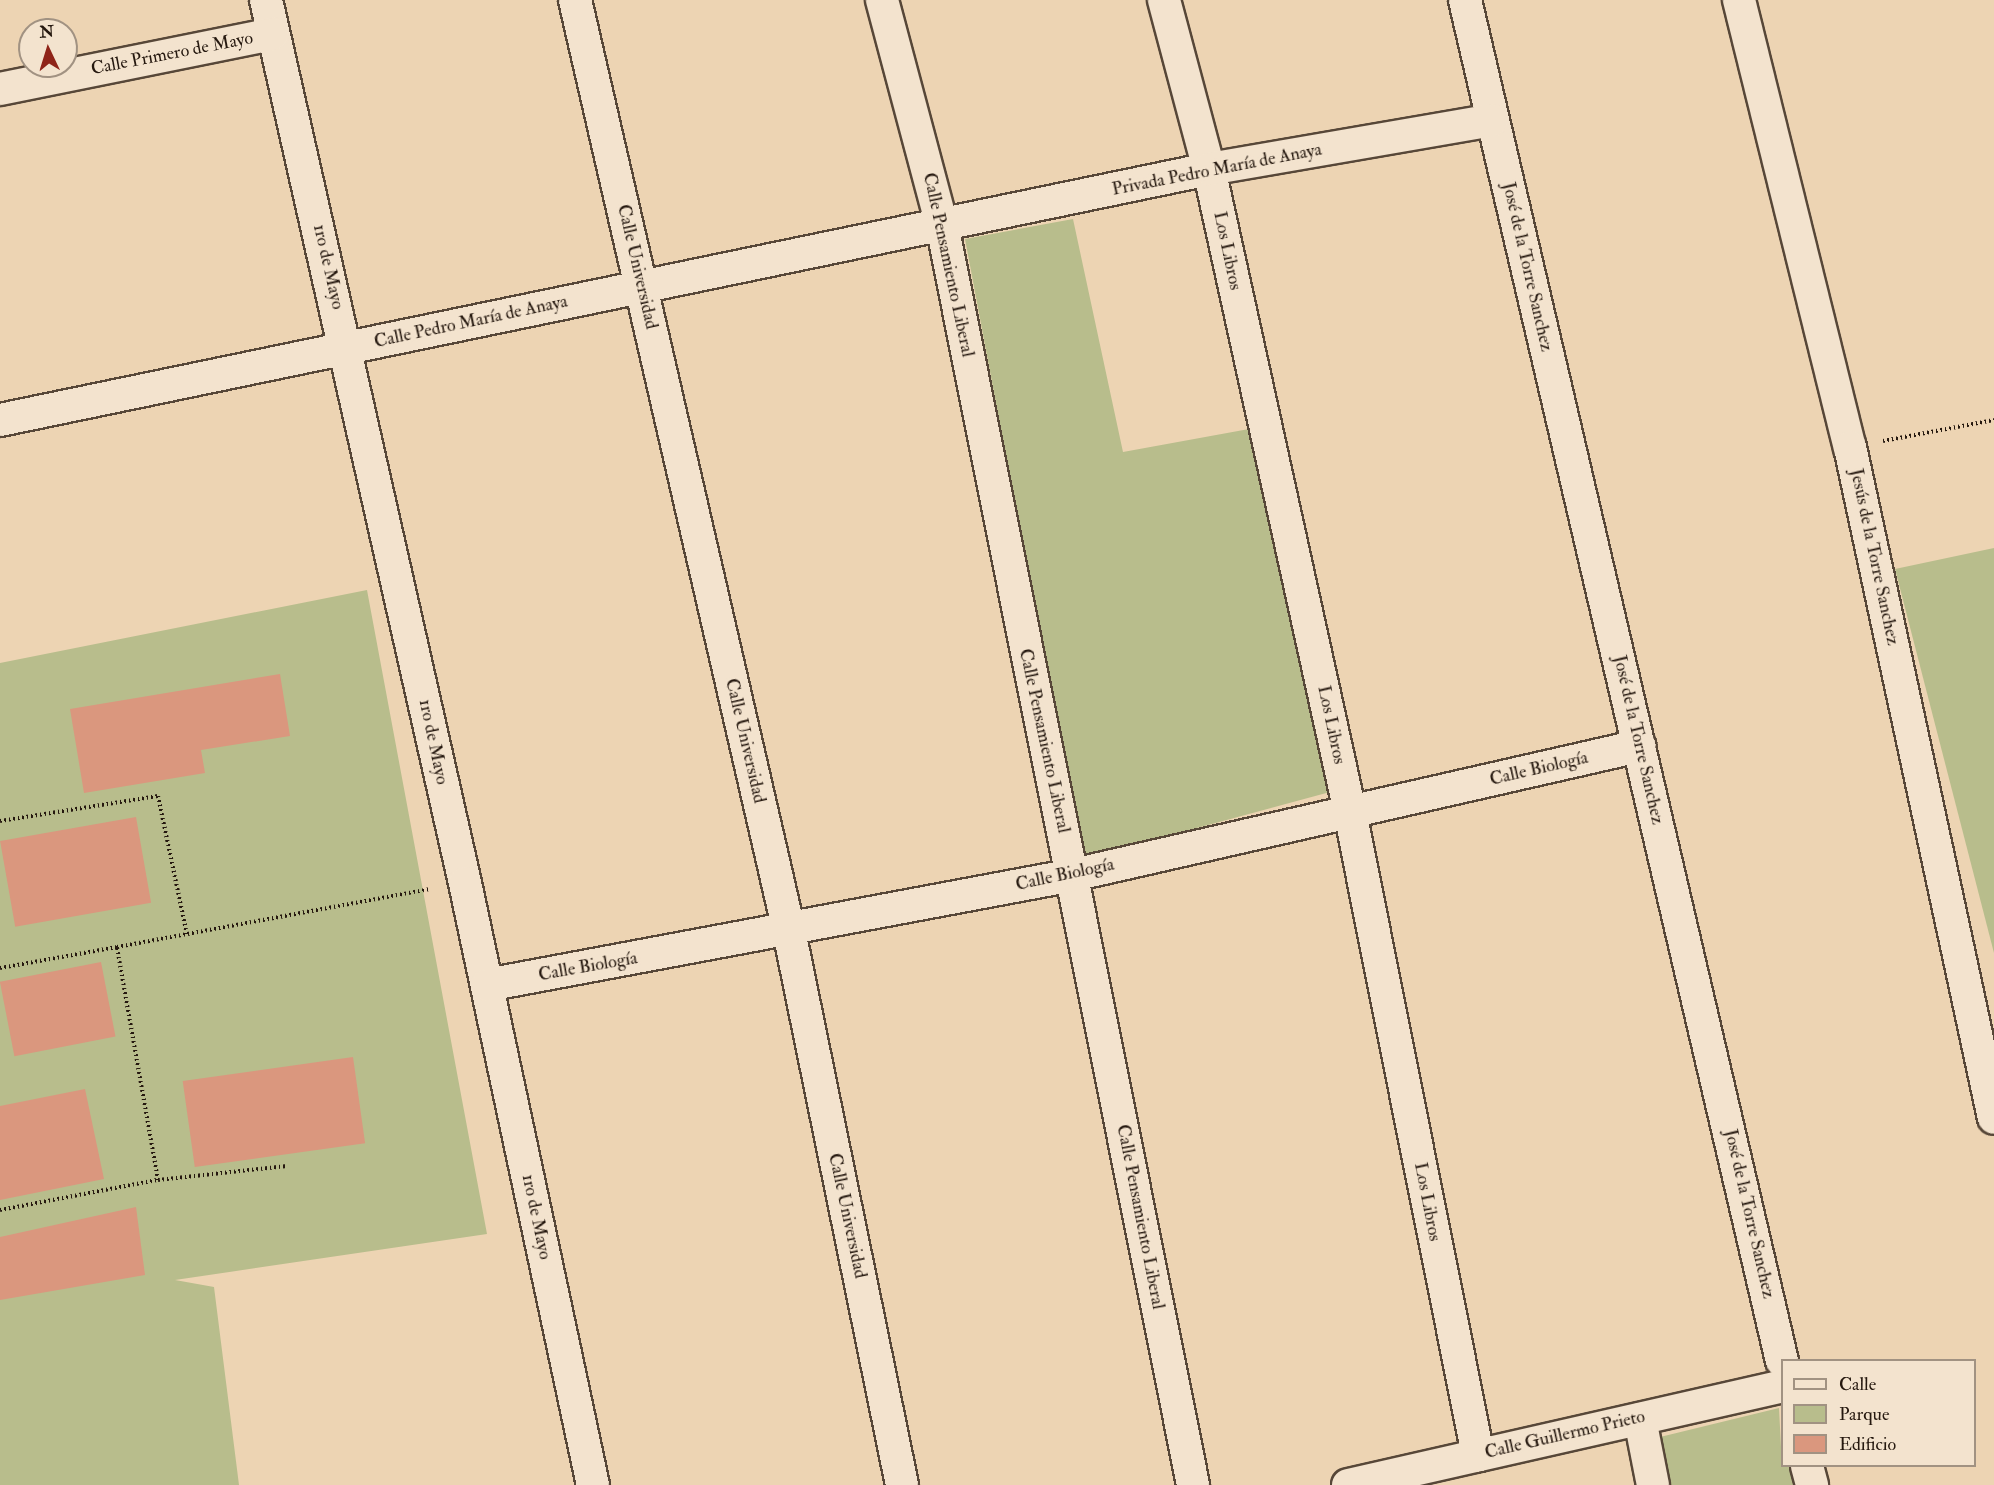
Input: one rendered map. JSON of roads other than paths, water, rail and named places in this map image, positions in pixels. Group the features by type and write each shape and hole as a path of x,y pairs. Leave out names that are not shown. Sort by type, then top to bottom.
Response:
{"street":[{"name":"1ro de Mayo","path":"266,0 347,348 465,883 593,1485"},
{"name":"Calle Universidad","path":"575,0 789,931 902,1485"},
{"name":"Calle Pensamiento Liberal","path":"882,0 942,225 1193,1485"},
{"name":"Los Libros","path":"1164,0 1209,170 1350,812 1478,1455"},
{"name":"José de la Torre Sanchez","path":"1465,0 1782,1359"},
{"name":"Jesús de la Torre Sanchez","path":"1739,0 1850,447 1994,1118"},
{"name":"Calle Primero de Mayo","path":"0,89 273,34"},
{"name":"Privada Pedro María de Anaya","path":"942,225 1209,170 1492,120"},
{"name":"Calle Pedro María de Anaya","path":"0,420 942,225"},
{"name":"Calle Biología","path":"487,985 789,931 1073,874 1639,746"},
{"name":"Calle Guillermo Prieto","path":"1348,1485 1781,1386"},
{"path":"1640,1419 1653,1485"},
{"path":"1807,1467 1812,1485"}]}
